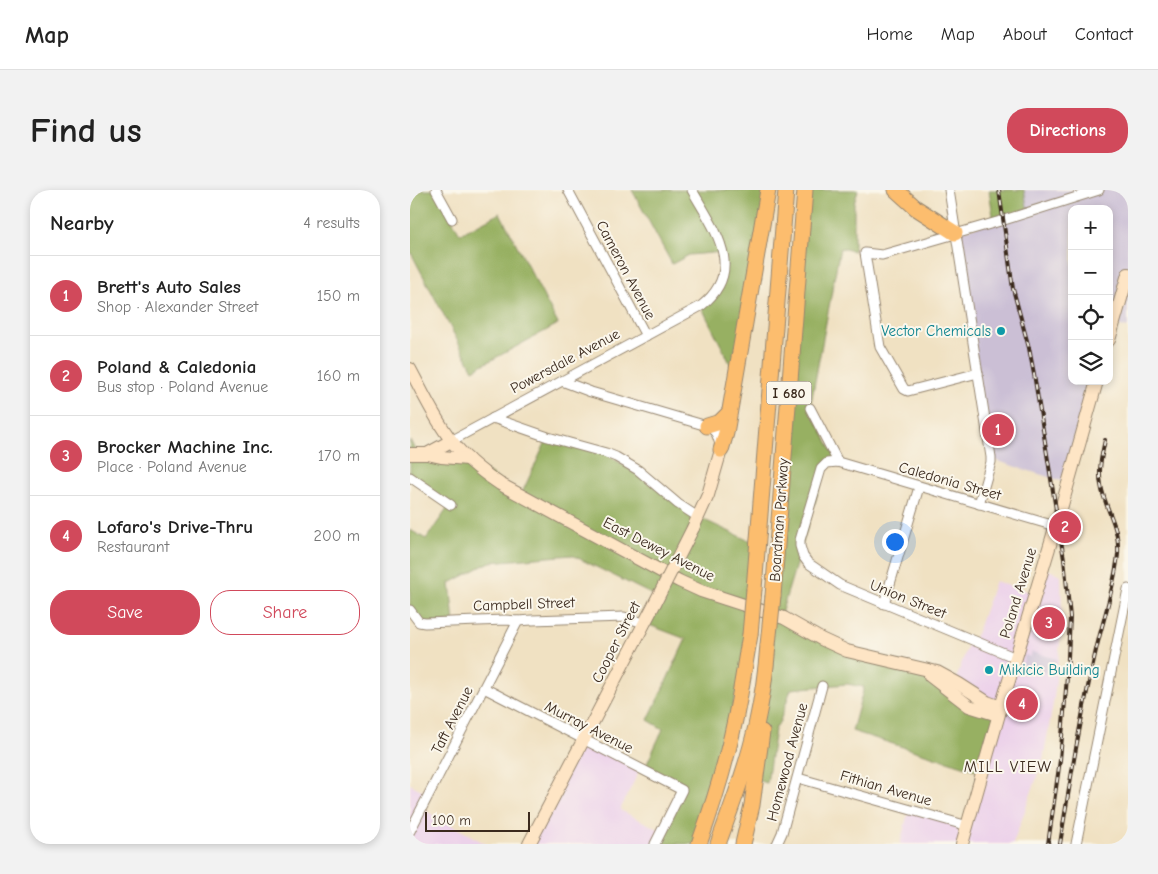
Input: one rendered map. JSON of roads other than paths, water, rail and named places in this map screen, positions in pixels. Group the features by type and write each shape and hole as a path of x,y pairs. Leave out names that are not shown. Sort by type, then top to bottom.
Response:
{"highway":[{"path":"721,450 726,433 768,190"},
{"name":"Boardman Parkway","path":"699,844 716,792 731,736 750,635 786,190"},
{"name":"Boardman Parkway","path":"718,844 746,762 756,726 768,652 804,190"},
{"path":"896,190 916,208 956,233"},
{"path":"707,426 720,422 729,413"},
{"path":"743,844 752,804 762,734 768,652"}],"street":[{"path":"436,190 452,220"},
{"name":"Cameron Avenue","path":"568,190 646,336"},
{"name":"Powersdale Avenue","path":"410,454 428,454 701,306 712,296 722,278 724,262 721,244 692,190"},
{"path":"949,190 991,457 979,504"},
{"path":"978,373 908,391 904,389 880,347 865,253 882,255 1099,190"},
{"path":"1113,326 1128,274"},
{"name":"East Dewey Avenue","path":"410,369 451,441 468,459 500,484 679,581 702,591 784,618 847,651 937,672 960,684 1000,711"},
{"path":"562,381 591,392 707,426 718,435 721,450"},
{"name":"Poland Avenue","path":"962,844 1096,385"},
{"path":"810,408 838,462"},
{"path":"493,418 616,457 638,470 696,522"},
{"name":"Cooper Street","path":"529,844 696,522 708,495 721,450"},
{"path":"428,454 468,459"},
{"name":"Caledonia Street","path":"838,462 1055,526"},
{"name":"Union Street","path":"838,462 827,463 821,469 800,540 802,556 836,584 1016,658"},
{"path":"410,477 451,505"},
{"path":"884,604 919,487"},
{"path":"1076,844 1128,589"},
{"name":"Campbell Street","path":"410,610 419,622 624,617 644,623"},
{"name":"Taft Avenue","path":"410,831 518,621"},
{"path":"920,668 969,706 1000,711"},
{"name":"Homewood Avenue","path":"777,844 798,778 822,686"},
{"name":"Murray Avenue","path":"484,688 682,790 655,844"},
{"name":"Fithian Avenue","path":"798,778 968,826"}],"railway":[{"path":"999,190 1013,289 1034,374 1064,559 1070,617 1060,760 1048,844"},
{"path":"1060,844 1083,712 1096,650 1112,590 1118,554 1115,526 1103,494 1100,479 1105,440"}],"place":[{"name":"Vector Chemicals","path":"1001,331"},
{"name":"Brett's Auto Sales","path":"998,430"},
{"name":"Poland & Caledonia","path":"1065,527"},
{"name":"Brocker Machine Inc.","path":"1049,623"},
{"name":"Mikicic Building","path":"989,670"},
{"name":"Lofaro's Drive-Thru","path":"1022,704"}],"district":[{"name":"MILL VIEW","path":"1008,767"}]}
